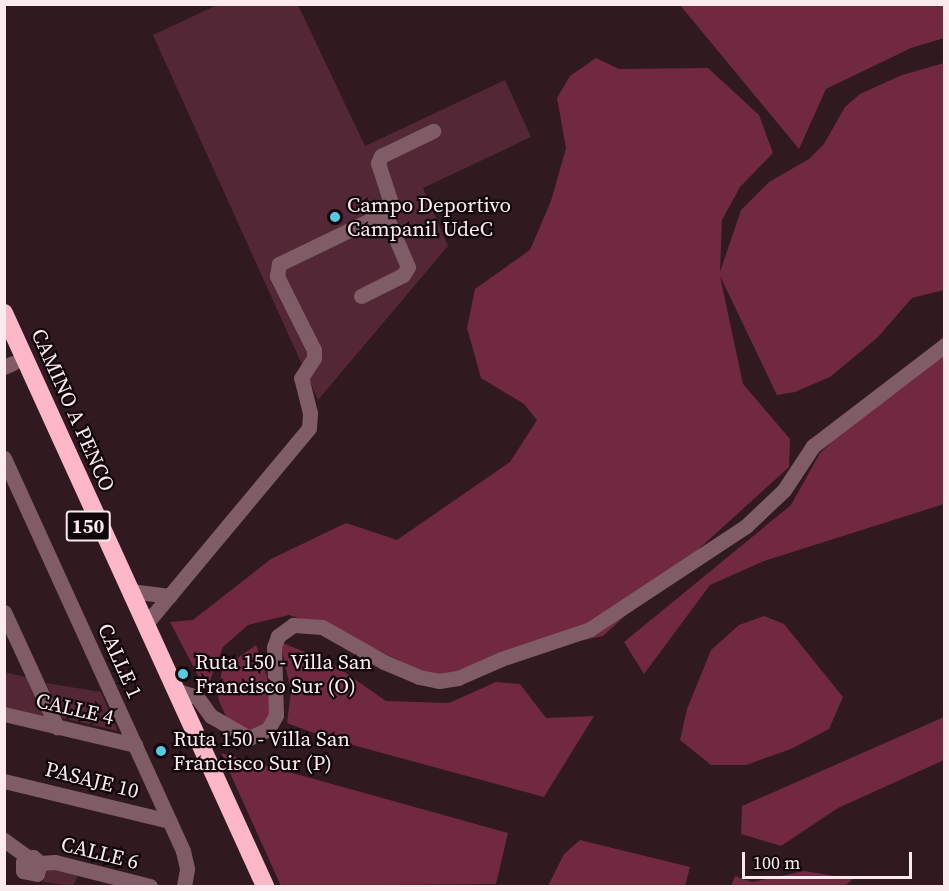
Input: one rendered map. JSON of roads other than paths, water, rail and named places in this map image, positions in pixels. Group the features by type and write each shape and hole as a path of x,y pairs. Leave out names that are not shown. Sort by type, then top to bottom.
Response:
{"highway":[{"name":"CAMINO A PENCO","path":"4,313 175,690 254,886"},
{"name":"CAMINO A PENCO","path":"4,343 9,365 254,886"}],"street":[{"path":"146,625 309,428 310,413 301,378 314,358 314,350 277,276 279,264 385,213 390,200 378,163 381,156 433,131"},
{"path":"361,296 407,270 407,258 385,213"},
{"path":"175,690 197,698 211,716 249,738 268,729 276,715 274,647 278,636 293,625 322,627 384,662 419,677 439,681 458,678 501,659 590,629 746,526 784,490 813,446 945,346"},
{"name":"CALLE 1","path":"4,458 185,857 185,886"},
{"path":"130,591 170,596"},
{"path":"4,612 57,727"},
{"name":"CALLE 4","path":"4,714 135,745"},
{"name":"PASAJE 10","path":"4,781 169,821"},
{"path":"4,840 34,860"},
{"name":"CALLE 6","path":"30,881 39,872 34,860 55,862 150,886"}],"place":[{"name":"Campo Deportivo Campanil UdeC","path":"335,217"},
{"name":"Ruta 150 - Villa San Francisco Sur (O)","path":"183,674"},
{"name":"Ruta 150 - Villa San Francisco Sur (P)","path":"161,751"}]}
